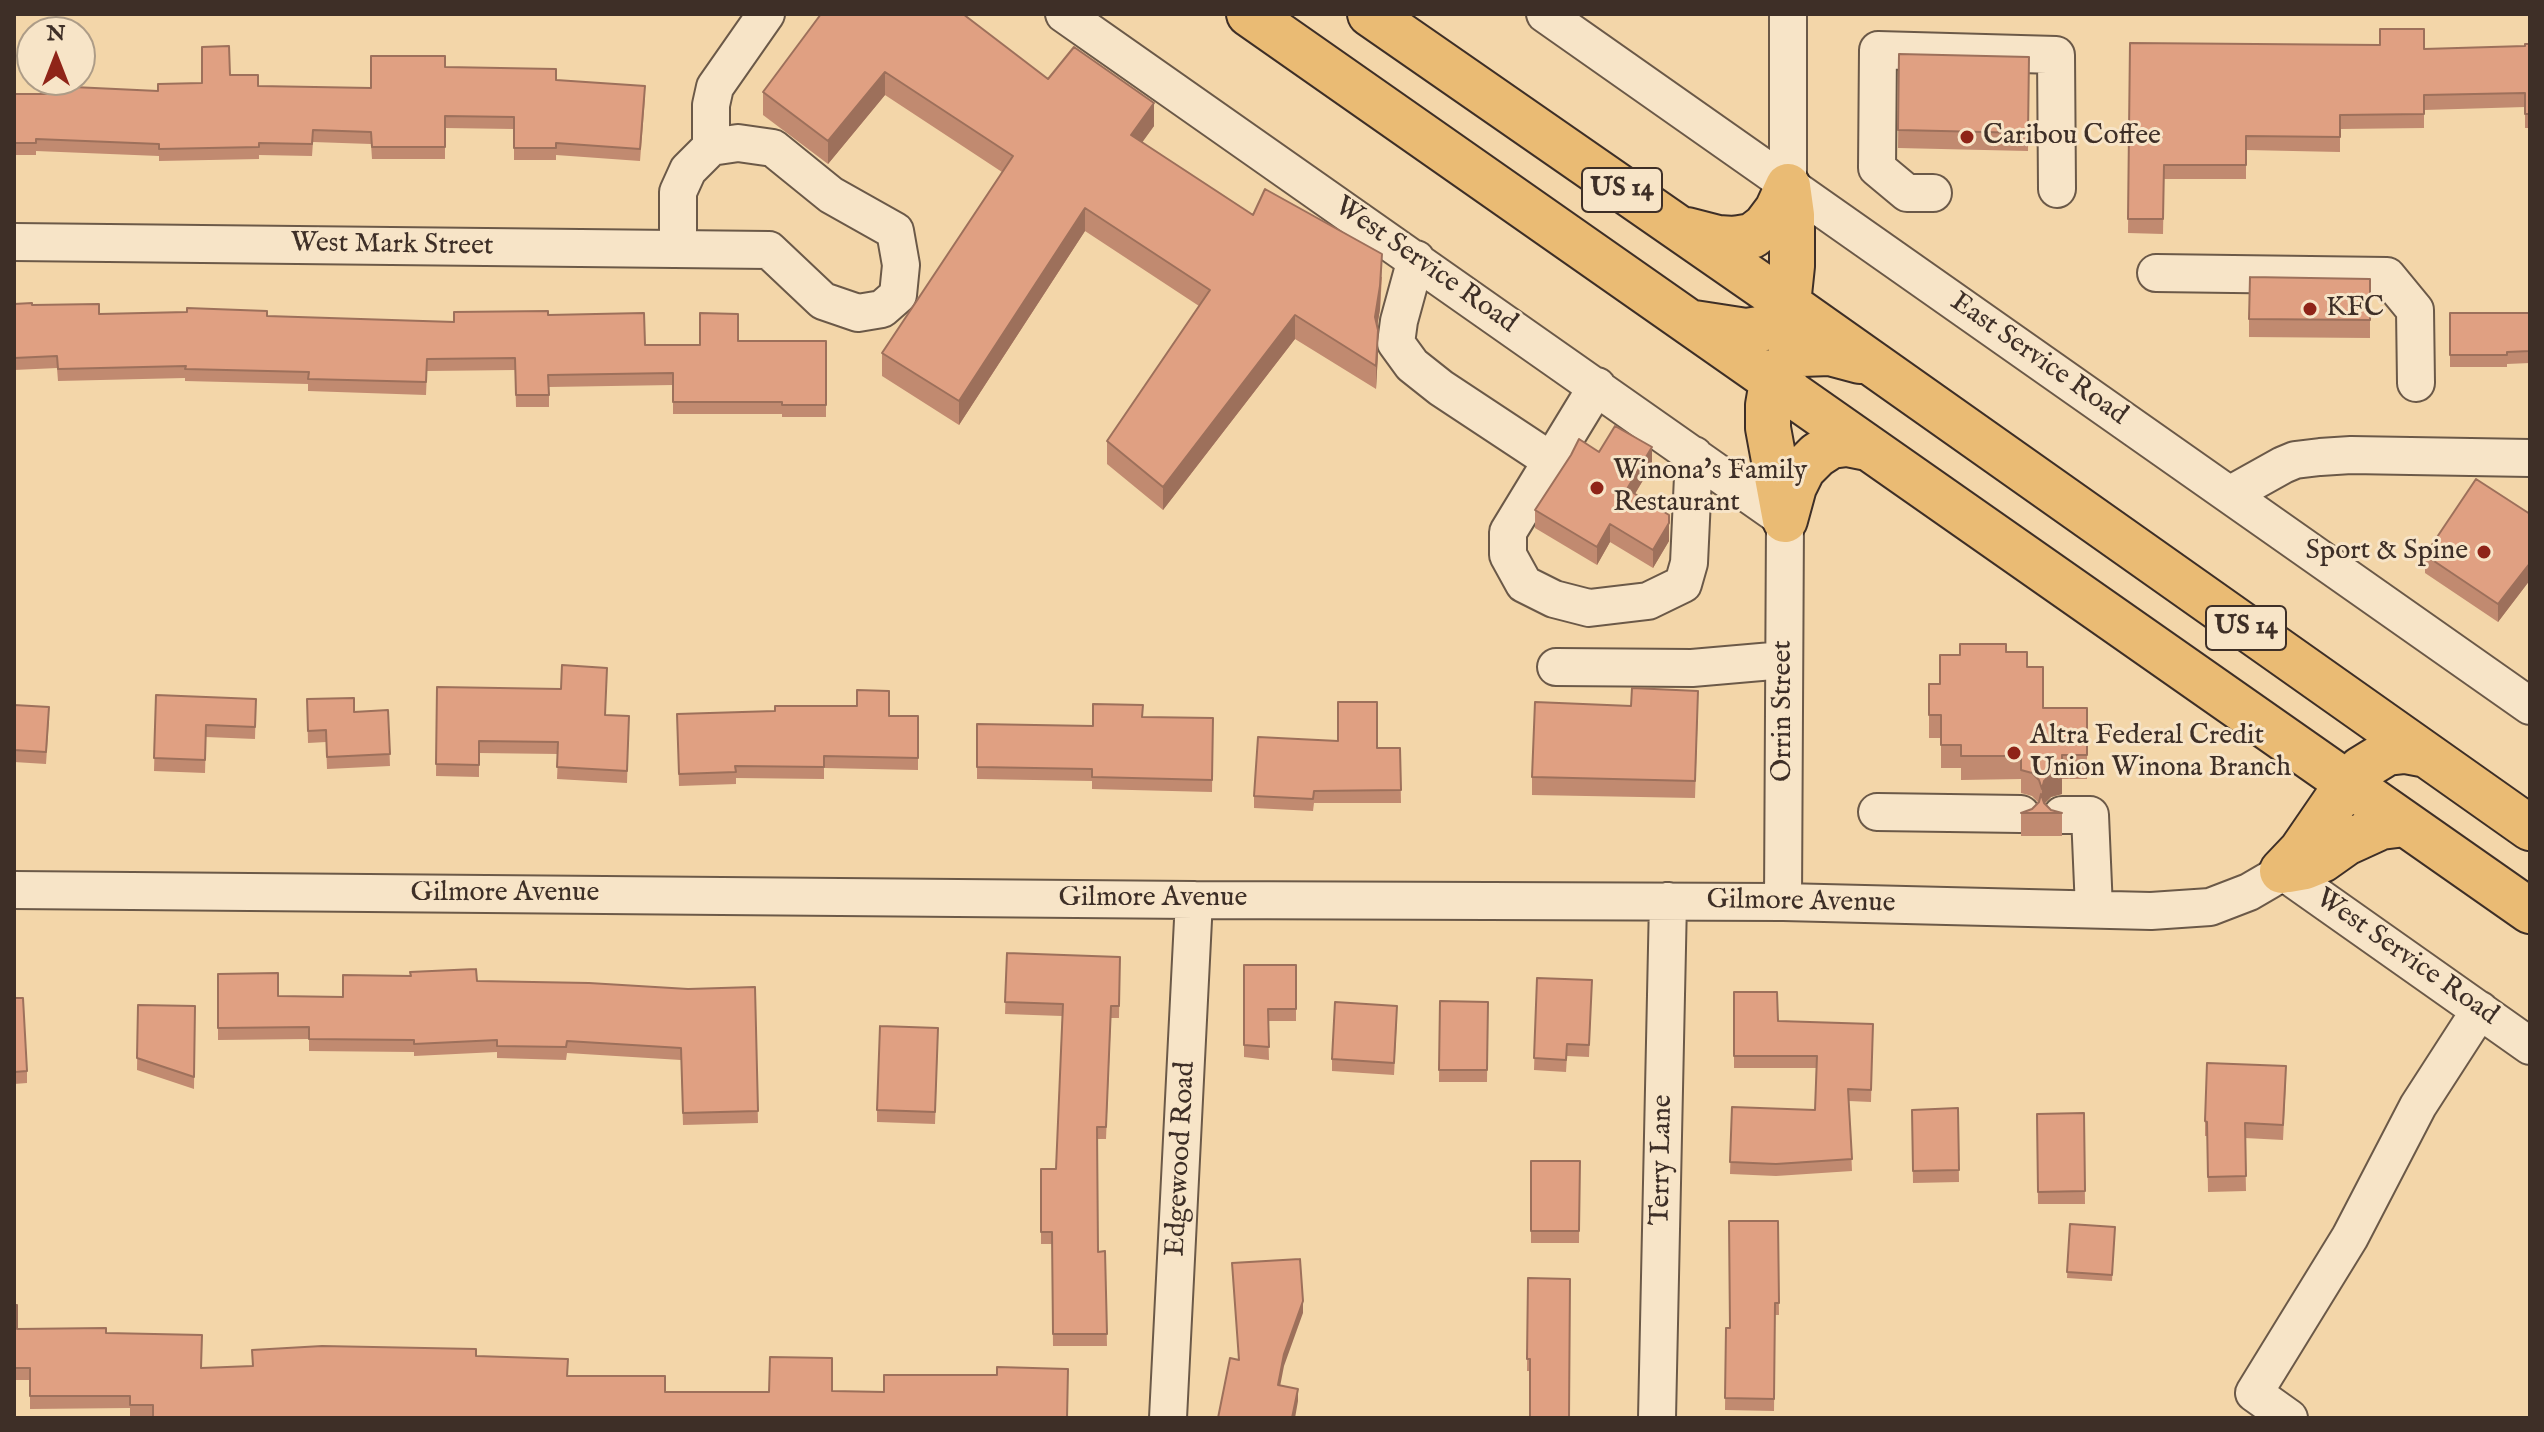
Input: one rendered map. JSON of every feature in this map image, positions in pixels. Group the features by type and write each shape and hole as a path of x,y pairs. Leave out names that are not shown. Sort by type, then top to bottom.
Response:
{"highway":[{"name":"US 14","path":"1249,14 2266,726"},
{"name":"US 14","path":"1370,14 1788,304 2530,828"},
{"path":"1688,322 1730,330 1772,327 1788,304 1793,241 1788,186"},
{"path":"1674,226 1718,238 1752,236 1771,218 1788,186"},
{"path":"1785,520 1768,428 1772,382 1789,360 1801,354 1830,353 1874,366"},
{"path":"1785,520 1794,487 1803,469 1817,455 1831,446 1847,444 1867,448"},
{"path":"2266,726 2300,739 2332,740 2346,736 2370,716"},
{"path":"2266,726 2530,911"},
{"path":"2282,871 2301,851 2347,784 2361,769 2387,753 2405,751 2426,755"},
{"path":"2282,871 2322,860 2346,843 2381,827 2405,824"}],"street":[{"path":"678,248 678,192 688,170 711,147 711,105 715,87 766,14"},
{"name":"West Service Road","path":"1064,14 1785,520"},
{"name":"East Service Road","path":"1545,14 2530,706"},
{"path":"1788,14 1788,186"},
{"path":"1933,193 1907,193 1877,168 1878,50 2056,55 2057,189"},
{"name":"West Mark Street","path":"14,242 769,250 823,301 858,313 882,309 898,295 901,265 895,231 831,195 773,148 738,143 711,147"},
{"path":"1416,259 1396,343 1412,365 1441,388 1553,462"},
{"path":"2156,273 2387,276 2415,310 2416,383"},
{"path":"1597,386 1508,532 1508,555 1524,584 1554,599 1589,608 1648,601 1683,584 1689,563 1694,455"},
{"path":"2231,494 2295,460 2351,455 2530,458"},
{"name":"Orrin Street","path":"1783,902 1785,520"},
{"path":"1556,667 1692,668 1784,660"},
{"path":"1877,812 2021,814"},
{"path":"2062,815 2090,815 2094,909"},
{"name":"West Service Road","path":"2282,871 2530,1046"},
{"name":"Gilmore Avenue","path":"14,890 1783,902 2151,911 2210,907 2249,892 2282,871"},
{"name":"Edgewood Road","path":"1168,1418 1194,900"},
{"name":"Terry Lane","path":"1657,1418 1668,901"},
{"path":"2289,1418 2254,1393 2350,1237 2418,1106 2480,1010"}],"building":[{"path":"821,14 963,14 1048,79 1074,47 1154,103 1131,135 1253,215 1265,189 1382,254 1375,317 1378,330 1376,366 1295,315 1163,487 1107,441 1210,290 1085,208 959,401 882,353 1013,156 885,72 828,141 763,92"},
{"path":"2380,29 2424,29 2424,49 2530,44 2530,114 2525,114 2525,93 2424,95 2424,114 2340,115 2340,137 2246,136 2246,165 2164,165 2163,219 2128,219 2130,43 2380,45"},
{"path":"229,46 230,75 258,75 258,86 371,88 371,56 445,56 445,67 556,69 556,80 645,86 640,149 556,143 556,148 514,148 514,117 445,116 445,147 372,147 371,132 313,130 312,144 259,143 259,147 159,149 159,144 36,139 36,143 14,143 14,94 96,96 96,88 158,91 158,84 202,83 202,47"},
{"path":"1899,54 2029,57 2028,133 1898,130"},
{"name":"KFC","path":"2250,277 2370,279 2370,320 2249,319"},
{"path":"14,304 99,304 99,314 187,312 187,308 267,311 267,316 454,322 454,312 548,311 548,315 644,313 645,345 700,345 700,313 738,314 738,341 826,341 826,405 673,402 673,373 548,375 549,395 516,395 515,358 427,359 426,382 308,379 309,372 185,369 186,366 58,369 57,356 14,358"},
{"path":"2450,313 2530,313 2530,351 2507,352 2507,355 2450,355"},
{"name":"Winona's Family Restaurant","path":"1615,426 1652,447 1627,489 1669,515 1669,523 1653,550 1610,524 1597,547 1535,510 1579,439 1599,452"},
{"name":"Sport & Spine","path":"2476,479 2530,514 2530,563 2498,604 2425,555"},
{"name":"Altra Federal Credit Union Winona Branch","path":"1960,644 2006,644 2006,652 2027,652 2027,667 2043,667 2043,708 2087,708 2087,755 2062,755 2062,771 2051,774 2044,781 2042,789 2032,773 2021,770 2021,756 1961,756 1961,745 1941,745 1941,715 1929,715 1929,684 1940,684 1940,655 1960,655"},
{"path":"562,665 607,668 605,715 629,716 627,771 557,767 558,742 479,741 479,765 436,764 437,687 561,689"},
{"path":"1632,688 1698,691 1695,781 1532,777 1535,702 1631,706"},
{"path":"857,690 889,691 889,716 918,716 918,758 824,756 824,767 735,766 736,772 679,774 677,714 775,711 775,706 857,706"},
{"path":"156,695 256,699 255,727 206,725 205,760 154,758"},
{"path":"354,698 354,712 388,710 390,754 327,757 326,730 308,731 307,699"},
{"path":"1338,702 1377,702 1377,748 1400,748 1401,790 1314,791 1313,799 1254,796 1258,737 1338,741"},
{"path":"1093,704 1143,705 1142,717 1213,718 1212,780 1092,777 1092,769 977,767 977,724 1093,726"},
{"path":"14,705 49,707 46,752 14,750"},
{"path":"2041,794 2051,810 2062,813 2021,813 2032,809 2039,802"},
{"path":"1007,953 1120,957 1119,1006 1111,1006 1106,1127 1097,1127 1098,1252 1105,1251 1107,1334 1053,1334 1052,1232 1041,1232 1041,1169 1056,1169 1063,1004 1005,1002"},
{"path":"1244,965 1296,965 1296,1009 1268,1009 1269,1047 1244,1045"},
{"path":"476,969 477,981 688,989 755,987 758,1111 683,1113 681,1048 567,1041 566,1047 497,1046 497,1040 414,1044 414,1040 309,1039 309,1027 218,1028 218,974 278,973 278,996 343,997 343,975 411,976 410,972"},
{"path":"1537,978 1592,980 1589,1045 1567,1044 1566,1060 1534,1058"},
{"path":"1734,992 1777,992 1778,1021 1873,1024 1871,1090 1848,1089 1852,1159 1776,1164 1730,1162 1732,1107 1815,1110 1817,1056 1734,1056"},
{"path":"14,998 23,998 27,1071 14,1072"},
{"path":"1440,1001 1488,1002 1487,1070 1439,1070"},
{"path":"1335,1002 1397,1006 1394,1063 1332,1059"},
{"path":"138,1005 195,1006 194,1077 137,1058"},
{"path":"880,1026 938,1028 935,1112 877,1110"},
{"path":"2207,1063 2286,1066 2283,1125 2245,1123 2246,1176 2208,1177 2205,1121"},
{"path":"1958,1108 1959,1170 1913,1171 1912,1110"},
{"path":"2084,1113 2085,1191 2038,1192 2037,1114"},
{"path":"1531,1161 1580,1161 1579,1231 1531,1231"},
{"path":"1729,1221 1778,1221 1779,1303 1775,1303 1774,1399 1725,1398 1726,1328 1730,1328"},
{"path":"2070,1224 2115,1227 2112,1275 2067,1272"},
{"path":"1300,1259 1303,1301 1284,1354 1278,1385 1298,1389 1292,1418 1218,1418 1230,1358 1239,1360 1232,1263"},
{"path":"1528,1278 1570,1279 1569,1418 1530,1418"},
{"path":"14,1305 17,1305 17,1329 106,1328 106,1333 202,1335 201,1368 253,1366 252,1350 322,1346 476,1349 476,1356 568,1359 567,1376 665,1376 665,1392 769,1392 770,1357 832,1358 832,1391 884,1392 884,1375 997,1375 997,1367 1068,1369 1067,1418 153,1418 153,1405 130,1405 130,1396 30,1396 30,1368 14,1368"}],"place":[{"name":"Caribou Coffee","path":"1967,137"},
{"name":"KFC","path":"2310,309"},
{"name":"Winona's Family Restaurant","path":"1597,488"},
{"name":"Sport & Spine","path":"2484,552"},
{"name":"Altra Federal Credit Union Winona Branch","path":"2014,753"}]}
